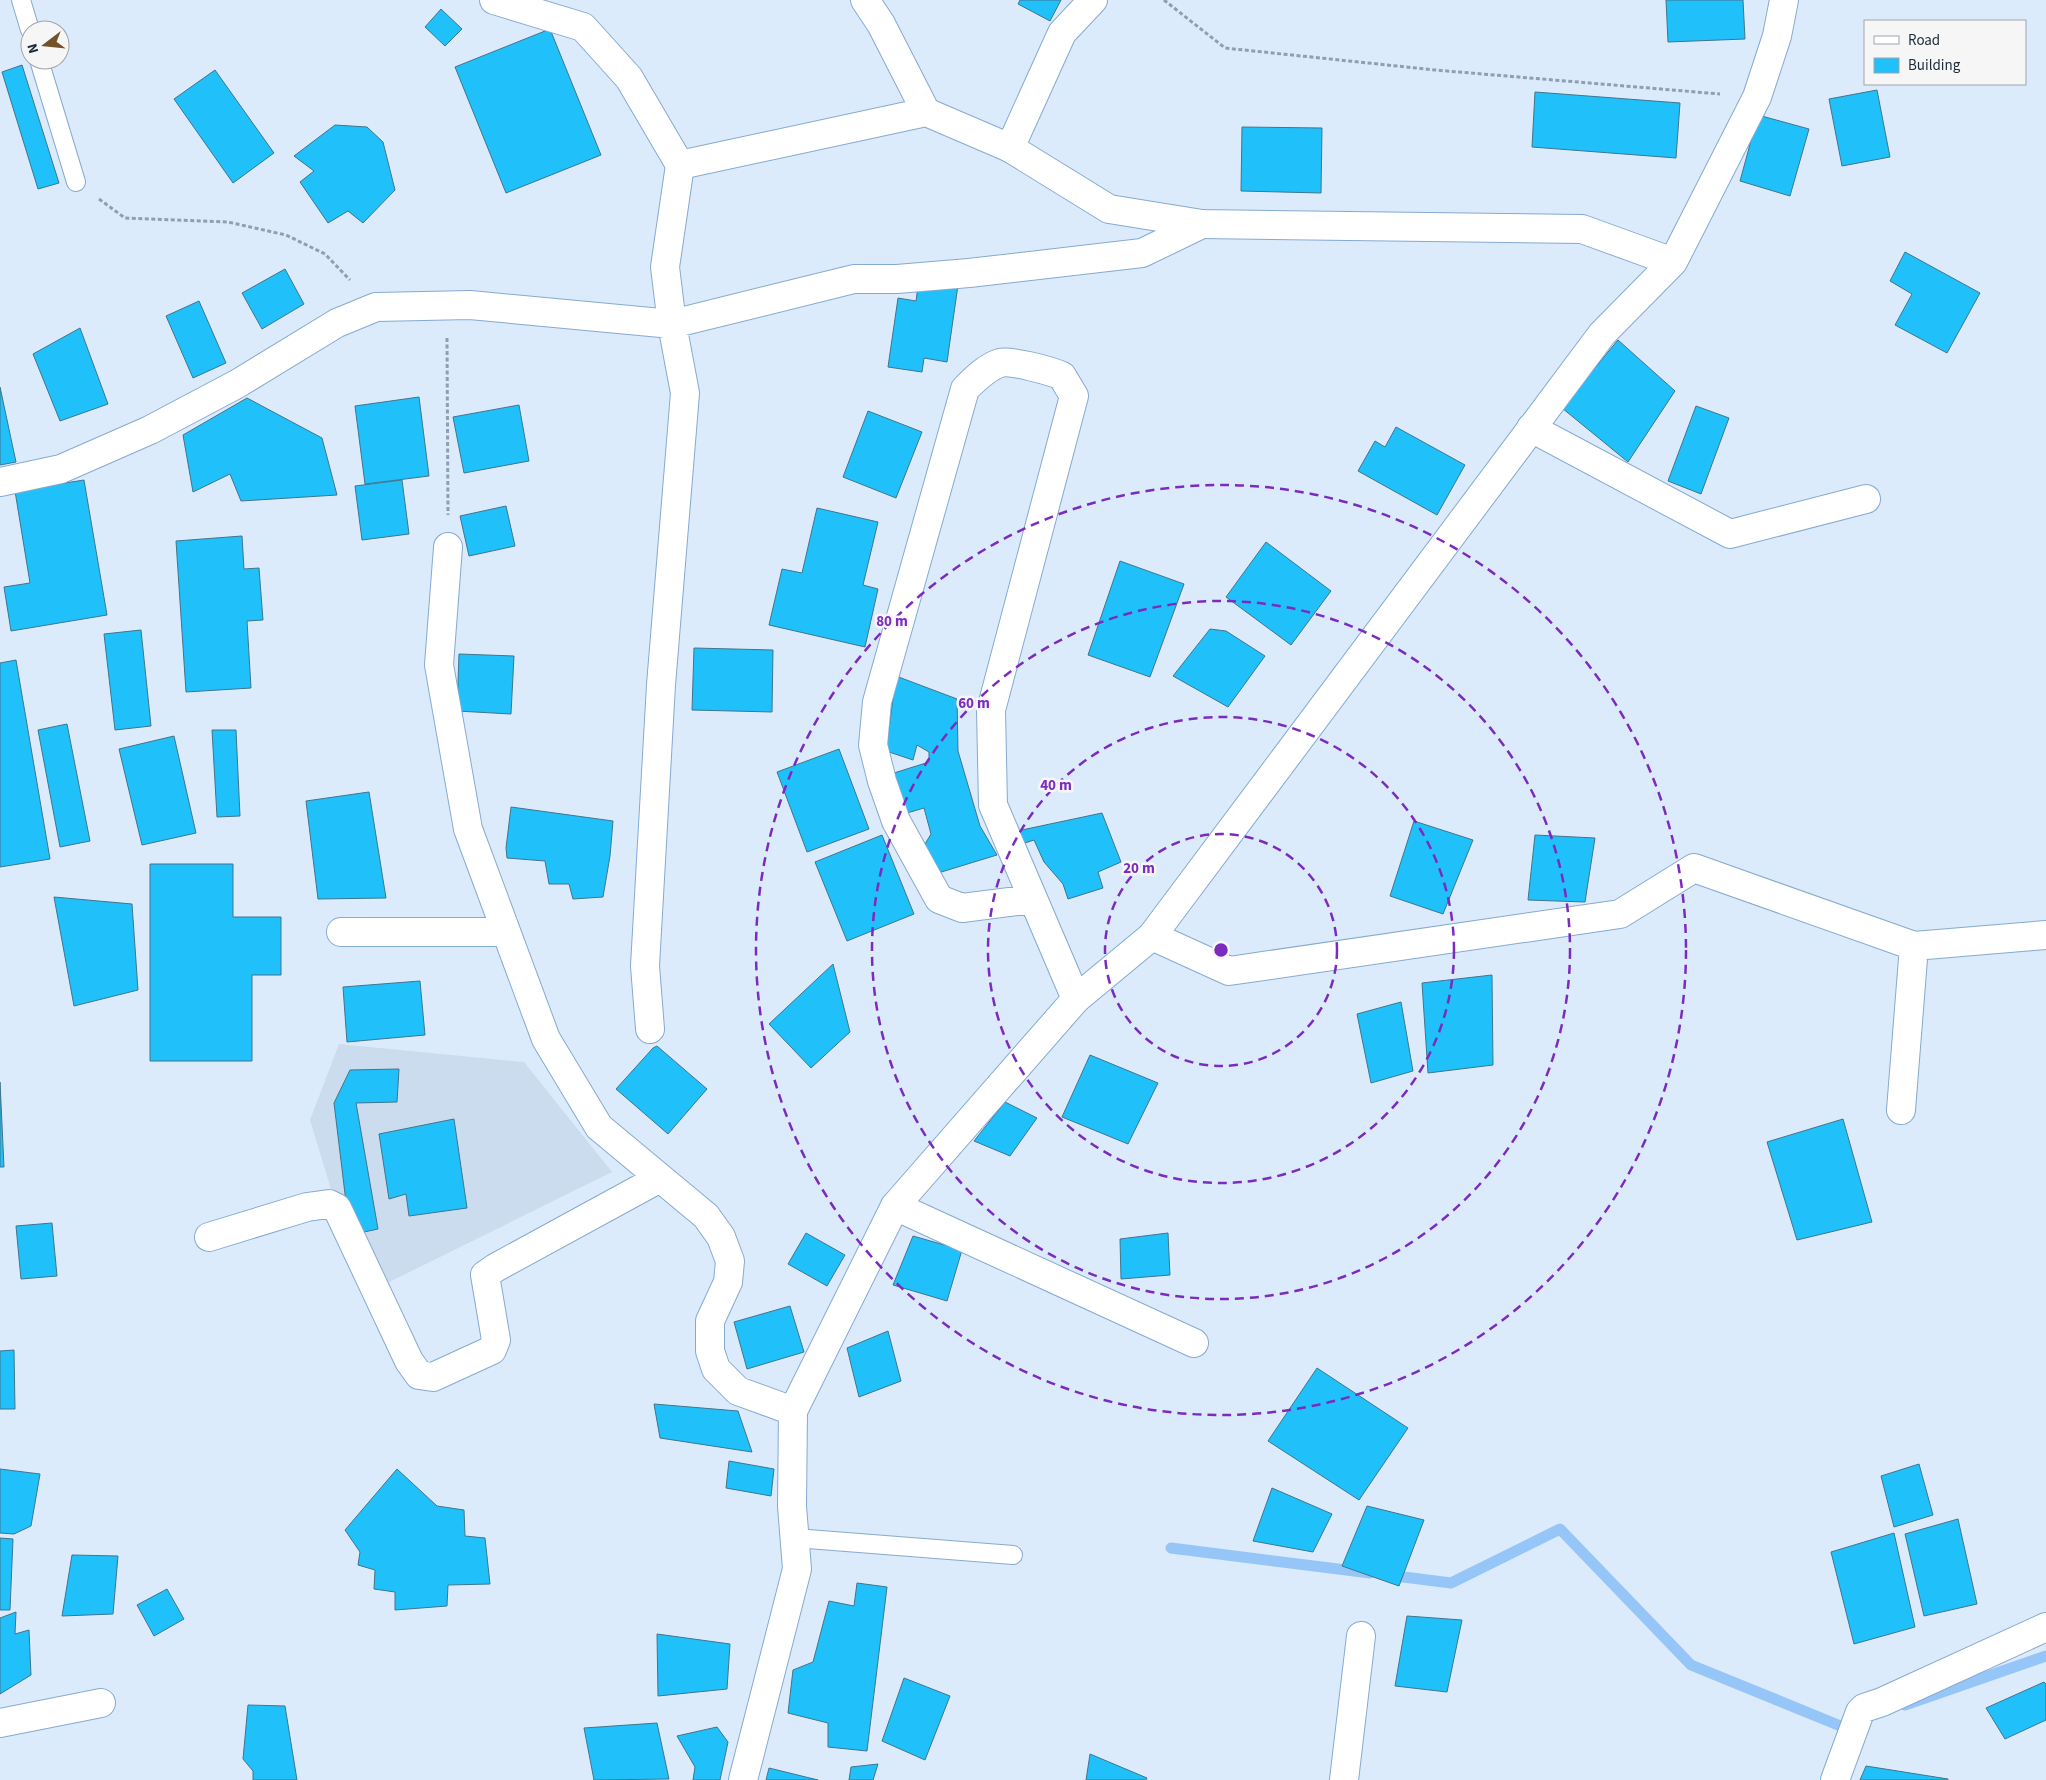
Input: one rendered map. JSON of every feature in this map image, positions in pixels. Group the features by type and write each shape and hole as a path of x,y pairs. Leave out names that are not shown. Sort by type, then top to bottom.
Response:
{"street":[{"path":"494,0 583,28 629,78 680,165 665,267 672,324 685,393 661,685 645,966 650,1029"},
{"path":"865,0 881,24 926,112"},
{"path":"1010,148 1062,33 1093,0"},
{"path":"743,1780 797,1569 792,1506 793,1411 895,1206 1076,999 1152,936 1602,334 1673,262 1757,97 1776,36 1784,0"},
{"path":"680,165 926,112 1010,148 1109,209 1202,224 1582,229 1673,262"},
{"path":"0,482 61,469 150,430 237,384 337,323 376,307 470,305 672,324 854,279 897,279 960,274 1142,253 1202,224"},
{"path":"1033,899 962,908 939,899 896,821 882,781 873,745 877,702 965,389 979,375 1001,362 1043,368 1062,376 1074,396 991,710 993,805 1076,999"},
{"path":"1530,428 1730,534 1866,499"},
{"path":"448,547 438,666 468,829 546,1039 599,1127 706,1216 721,1237 730,1261 728,1282 710,1321 710,1351 716,1369 738,1391 793,1411"},
{"path":"1152,936 1229,971 1620,914 1694,868 1914,946 2046,935"},
{"path":"341,932 505,932"},
{"path":"1901,1110 1914,946"},
{"path":"208,1238 307,1207 329,1204 337,1208 409,1361 419,1374 433,1377 492,1350 496,1340 485,1275 660,1178"},
{"path":"895,1206 1194,1343"},
{"path":"1835,1780 1860,1712 1864,1708 1882,1702 2046,1628"},
{"path":"1344,1780 1361,1636"},
{"path":"0,1723 101,1704"}],"lane":[{"path":"21,0 27,20"},
{"path":"42,70 76,182"},
{"path":"795,1538 1012,1555"}],"path":[{"path":"1164,0 1225,48 1435,70 1757,97"},
{"path":"76,182 125,218 228,222 286,235 325,254 376,307"},
{"path":"447,305 448,547"}],"shaded area":[{"path":"339,1044 524,1062 612,1172 363,1295 310,1120"}],"building":[{"path":"1020,0 1061,0 1050,21 1018,4"},
{"path":"1666,0 1743,0 1745,39 1668,42"},
{"path":"441,9 462,29 445,46 425,27"},
{"path":"550,29 601,155 506,193 455,67"},
{"path":"20,66 20,70 24,70 59,183 38,189 2,72"},
{"path":"215,70 274,153 233,183 174,99"},
{"path":"1877,90 1890,157 1842,166 1829,99"},
{"path":"1535,92 1680,103 1676,158 1532,147"},
{"path":"1758,115 1809,129 1790,196 1740,181"},
{"path":"335,125 367,127 383,142 395,190 363,223 348,211 328,223 300,182 314,171 294,156"},
{"path":"1242,127 1322,128 1321,193 1241,191"},
{"path":"1905,252 1980,293 1947,353 1895,325 1912,294 1890,281"},
{"path":"285,269 304,304 262,329 242,293"},
{"path":"919,279 958,285 947,362 924,358 922,372 888,367 898,298 916,301"},
{"path":"199,301 226,363 193,378 166,316"},
{"path":"80,328 108,404 60,421 33,354"},
{"path":"1618,340 1675,391 1628,462 1562,408"},
{"path":"0,387 16,462 0,465"},
{"path":"419,397 429,476 365,484 355,406"},
{"path":"247,398 322,438 337,495 241,501 230,474 193,492 183,435"},
{"path":"519,405 529,461 464,473 453,417"},
{"path":"1696,406 1729,418 1701,494 1668,481"},
{"path":"868,411 922,432 896,498 843,477"},
{"path":"1396,427 1465,465 1437,515 1358,471 1375,441 1385,447"},
{"path":"84,480 107,615 11,631 4,587 30,583 15,491"},
{"path":"402,480 409,534 362,540 355,486"},
{"path":"506,506 515,546 469,556 460,516"},
{"path":"817,508 878,522 863,585 878,589 865,647 769,625 782,569 802,573"},
{"path":"242,536 244,569 259,568 263,620 247,621 251,688 186,692 176,541"},
{"path":"1266,542 1331,591 1291,645 1226,597"},
{"path":"1120,561 1184,584 1150,677 1088,655"},
{"path":"1210,629 1226,631 1265,656 1228,707 1173,676"},
{"path":"141,630 151,726 115,730 104,634"},
{"path":"694,648 773,650 772,712 692,710"},
{"path":"459,654 514,656 511,714 457,711"},
{"path":"16,660 50,859 0,867 0,663"},
{"path":"896,676 957,699 958,751 980,826 997,855 938,873 925,844 931,834 924,808 907,813 894,773 929,762 929,752 917,745 913,760 886,751"},
{"path":"67,724 90,841 60,847 38,730"},
{"path":"212,730 236,730 240,816 217,817"},
{"path":"174,736 196,833 142,845 119,749"},
{"path":"839,749 869,829 807,852 777,772"},
{"path":"369,792 386,898 318,899 306,801"},
{"path":"511,807 613,821 610,856 603,897 573,899 569,884 549,884 545,861 507,858 506,848"},
{"path":"1102,813 1121,862 1098,872 1103,888 1068,899 1063,884 1044,862 1034,840 1022,844 1017,831"},
{"path":"1414,821 1473,840 1443,914 1390,896"},
{"path":"882,835 914,914 847,941 815,862"},
{"path":"1535,835 1595,838 1585,902 1528,900"},
{"path":"150,864 233,864 233,917 281,917 281,975 252,975 252,1061 150,1061"},
{"path":"54,897 132,904 138,990 74,1006"},
{"path":"833,964 850,1032 811,1068 769,1024"},
{"path":"1492,975 1493,1065 1428,1073 1422,983"},
{"path":"420,981 425,1035 347,1042 343,987"},
{"path":"1401,1002 1413,1071 1371,1083 1357,1014"},
{"path":"657,1046 707,1089 668,1134 616,1089 653,1048"},
{"path":"1090,1055 1158,1083 1128,1144 1062,1117"},
{"path":"399,1069 397,1102 356,1103 378,1229 350,1235 334,1103 350,1070"},
{"path":"0,1082 4,1167 0,1167"},
{"path":"1005,1102 1037,1118 1010,1156 974,1141"},
{"path":"454,1119 467,1208 409,1216 406,1194 389,1199 379,1134"},
{"path":"1843,1119 1872,1222 1797,1240 1767,1142"},
{"path":"52,1223 57,1276 21,1279 16,1226"},
{"path":"806,1233 845,1255 827,1286 788,1264"},
{"path":"1168,1233 1170,1275 1121,1279 1120,1239"},
{"path":"913,1236 962,1250 947,1301 893,1285"},
{"path":"790,1306 804,1352 747,1369 734,1322"},
{"path":"888,1331 901,1381 859,1397 847,1348"},
{"path":"14,1350 15,1409 0,1409 0,1351"},
{"path":"1317,1368 1408,1428 1359,1500 1268,1441"},
{"path":"654,1404 738,1411 752,1452 660,1438"},
{"path":"729,1461 774,1469 771,1496 726,1488"},
{"path":"1919,1464 1933,1515 1894,1527 1881,1476"},
{"path":"0,1469 40,1474 31,1526 14,1534 0,1533"},
{"path":"397,1469 437,1506 464,1510 465,1536 485,1538 490,1584 448,1585 447,1606 395,1610 395,1592 374,1589 375,1570 358,1565 360,1552 345,1530"},
{"path":"1272,1488 1332,1514 1313,1552 1253,1541"},
{"path":"1367,1506 1424,1520 1399,1586 1342,1566"},
{"path":"1958,1519 1977,1604 1924,1616 1905,1534"},
{"path":"1894,1533 1915,1627 1854,1644 1831,1552"},
{"path":"0,1538 13,1539 10,1610 0,1610"},
{"path":"72,1555 118,1556 113,1614 62,1616"},
{"path":"857,1583 887,1587 867,1751 828,1747 828,1723 788,1713 793,1670 813,1662 829,1601 854,1606"},
{"path":"167,1589 184,1619 154,1636 137,1605"},
{"path":"16,1612 15,1634 29,1630 31,1675 0,1694 0,1618"},
{"path":"1407,1616 1462,1620 1447,1692 1395,1686"},
{"path":"657,1634 730,1644 727,1689 658,1696"},
{"path":"904,1678 950,1696 925,1760 882,1741"},
{"path":"2044,1682 2046,1684 2046,1720 2005,1739 1986,1708"},
{"path":"248,1705 285,1706 297,1780 253,1780 253,1771 243,1759"},
{"path":"657,1723 669,1779 594,1780 584,1728"},
{"path":"717,1727 728,1742 720,1780 693,1780 695,1767 677,1736"},
{"path":"1090,1754 1147,1778 1146,1780 1086,1780"},
{"path":"878,1764 873,1780 849,1780 851,1767"},
{"path":"1866,1766 1948,1779 1948,1780 1860,1780"},
{"path":"769,1768 818,1780 766,1780"}],"waterway":[{"path":"1388,1575 1451,1583 1560,1529 1691,1665 1843,1727 1854,1723"},
{"path":"1171,1548 1370,1573"},
{"path":"1905,1705 2046,1656"}]}
